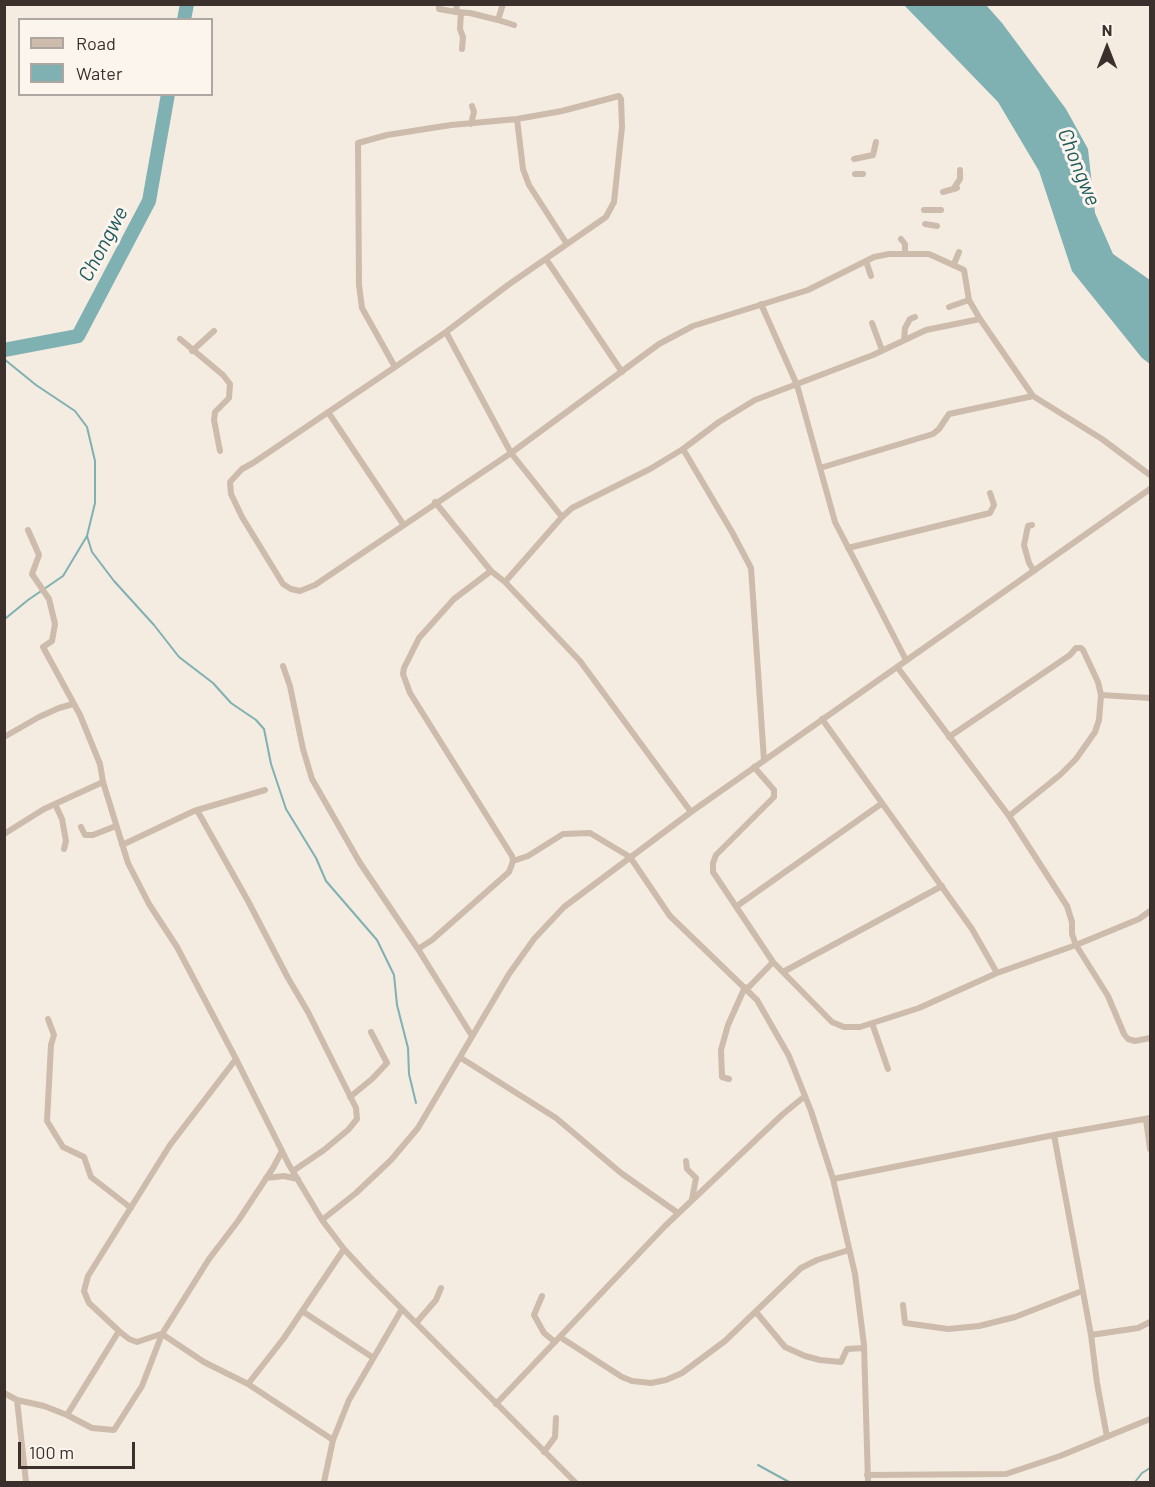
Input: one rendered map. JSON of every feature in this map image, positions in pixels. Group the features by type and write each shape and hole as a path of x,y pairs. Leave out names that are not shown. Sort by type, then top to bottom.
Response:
{"street":[{"path":"439,4 438,9 458,10 514,25"},
{"path":"498,20 503,4"},
{"path":"458,10 463,37 462,49"},
{"path":"395,367 362,308 359,285 358,143 387,135 451,125 517,119 562,111 619,96 622,127 614,202 606,217 446,332 395,367 328,412 242,469 230,482 231,494 242,517 283,584 300,591 315,585 435,502 511,453 659,345 693,326 808,290 866,261 887,255 929,254 964,270 969,300 1033,396 1102,439 1150,475"},
{"path":"471,124 474,112 472,106"},
{"path":"517,119 523,169 529,185 567,244"},
{"path":"854,159 873,154 876,142"},
{"path":"943,192 956,188 960,179 960,170"},
{"path":"855,174 863,174"},
{"path":"924,210 941,210"},
{"path":"925,224 937,226"},
{"path":"901,239 905,244 905,254"},
{"path":"954,264 959,252"},
{"path":"546,259 622,372"},
{"path":"866,261 871,276"},
{"path":"949,307 969,300"},
{"path":"760,304 797,385 835,522 906,660"},
{"path":"904,340 905,328 910,319 915,317"},
{"path":"505,582 572,508 650,469 755,400 797,385 926,330 980,319"},
{"path":"872,324 882,350"},
{"path":"192,351 214,331"},
{"path":"446,332 511,453 562,517"},
{"path":"180,339 223,375 230,384 229,398 215,412 214,420 220,451"},
{"path":"820,468 933,434 949,414 1033,396"},
{"path":"328,412 403,524"},
{"path":"683,449 751,568 764,760"},
{"path":"322,1220 356,1193 391,1160 418,1128 509,974 534,939 564,907 690,812 1150,489"},
{"path":"848,548 990,513 994,505 990,493"},
{"path":"435,502 491,571 505,582 580,661 690,812"},
{"path":"1032,525 1028,526 1024,545 1034,571"},
{"path":"28,530 39,555 32,574 49,599 55,624 52,641 43,647 80,715 100,764 103,782 128,863 149,904 177,947 293,1171 322,1220 344,1249 575,1482"},
{"path":"418,949 432,940 509,872 513,861 410,693 403,674 419,638 454,599 491,571"},
{"path":"949,736 1070,655 1076,648 1081,648 1088,659 1101,695 1099,720 1095,732 1076,759 1060,776 1009,816"},
{"path":"283,666 290,686 312,779 360,863 418,949 472,1036"},
{"path":"898,668 1009,816 1067,906 1076,945 1108,996 1124,1034 1128,1039 1135,1041 1150,1038"},
{"path":"1101,695 1150,698"},
{"path":"4,737 39,717 59,708 73,705"},
{"path":"822,719 972,929 997,973"},
{"path":"754,767 774,790 774,796 721,850 713,863 713,872 773,962 832,1023 844,1027 860,1027 919,1008 997,973 1076,945 1139,919 1150,911"},
{"path":"4,834 55,804 103,782"},
{"path":"122,845 197,810 265,790"},
{"path":"55,804 62,819 66,841 64,849"},
{"path":"737,906 881,804"},
{"path":"197,810 308,1012 356,1108 355,1121 348,1130 293,1171"},
{"path":"81,827 85,836 116,826"},
{"path":"513,861 528,856 563,834 590,833 630,857 670,916 757,1000 789,1056 805,1096 833,1179 855,1274 864,1348 867,1479 1006,1474 1060,1456 1150,1419"},
{"path":"783,972 942,886"},
{"path":"729,1079 722,1077 721,1050 728,1025 746,988 773,962"},
{"path":"48,1019 54,1035 51,1045 46,1121 63,1147 84,1157 91,1177 131,1208"},
{"path":"872,1023 888,1070"},
{"path":"350,1097 387,1063 371,1032"},
{"path":"461,1058 555,1118 621,1173 678,1213"},
{"path":"162,1334 137,1342 129,1339 89,1303 84,1291 88,1276 170,1145 236,1059"},
{"path":"496,1404 678,1213 805,1096"},
{"path":"833,1179 1054,1135 1148,1119 1150,1149"},
{"path":"1054,1135 1091,1335 1107,1437"},
{"path":"4,1393 17,1400 44,1406 67,1415 92,1428 114,1430 142,1386 162,1334 209,1259 238,1221 282,1151"},
{"path":"686,1161 687,1169 696,1178 692,1200"},
{"path":"266,1178 284,1176 298,1179"},
{"path":"248,1384 344,1249"},
{"path":"542,1296 534,1315 544,1333 622,1377 632,1381 651,1383 682,1373 725,1341 806,1265 849,1250"},
{"path":"416,1323 436,1300 441,1288"},
{"path":"903,1305 905,1323 948,1329 979,1326 1015,1317 1082,1291"},
{"path":"324,1482 333,1440 348,1400 402,1309"},
{"path":"302,1311 372,1357"},
{"path":"756,1312 785,1347 805,1356 841,1362 847,1349 864,1348"},
{"path":"1091,1335 1138,1328 1150,1322"},
{"path":"67,1415 119,1331"},
{"path":"162,1334 204,1362 248,1384 333,1440"},
{"path":"17,1400 26,1482"},
{"path":"544,1452 555,1437 556,1418"},
{"path":"562,1482 567,1475"}],"water":[{"path":"904,5 986,5 1066,109 1088,149 1095,213 1113,254 1150,280 1150,364 1142,358 1072,271 1039,171 998,102"}],"waterway":[{"name":"Chongwe","path":"184,18 187,4"},
{"name":"Chongwe","path":"4,350 78,336 149,201 168,96"},
{"path":"4,359 36,385 75,411 87,427 95,461 95,503 87,536 63,576 28,600 4,621"},
{"path":"87,536 92,552 114,581 179,657 213,683 231,703 256,720 264,729 271,764 286,809 316,858 326,881 377,940 394,975 397,1005 408,1048 409,1074 416,1103"},
{"path":"758,1465 789,1482"},
{"path":"1135,1482 1142,1473 1150,1468"}]}
